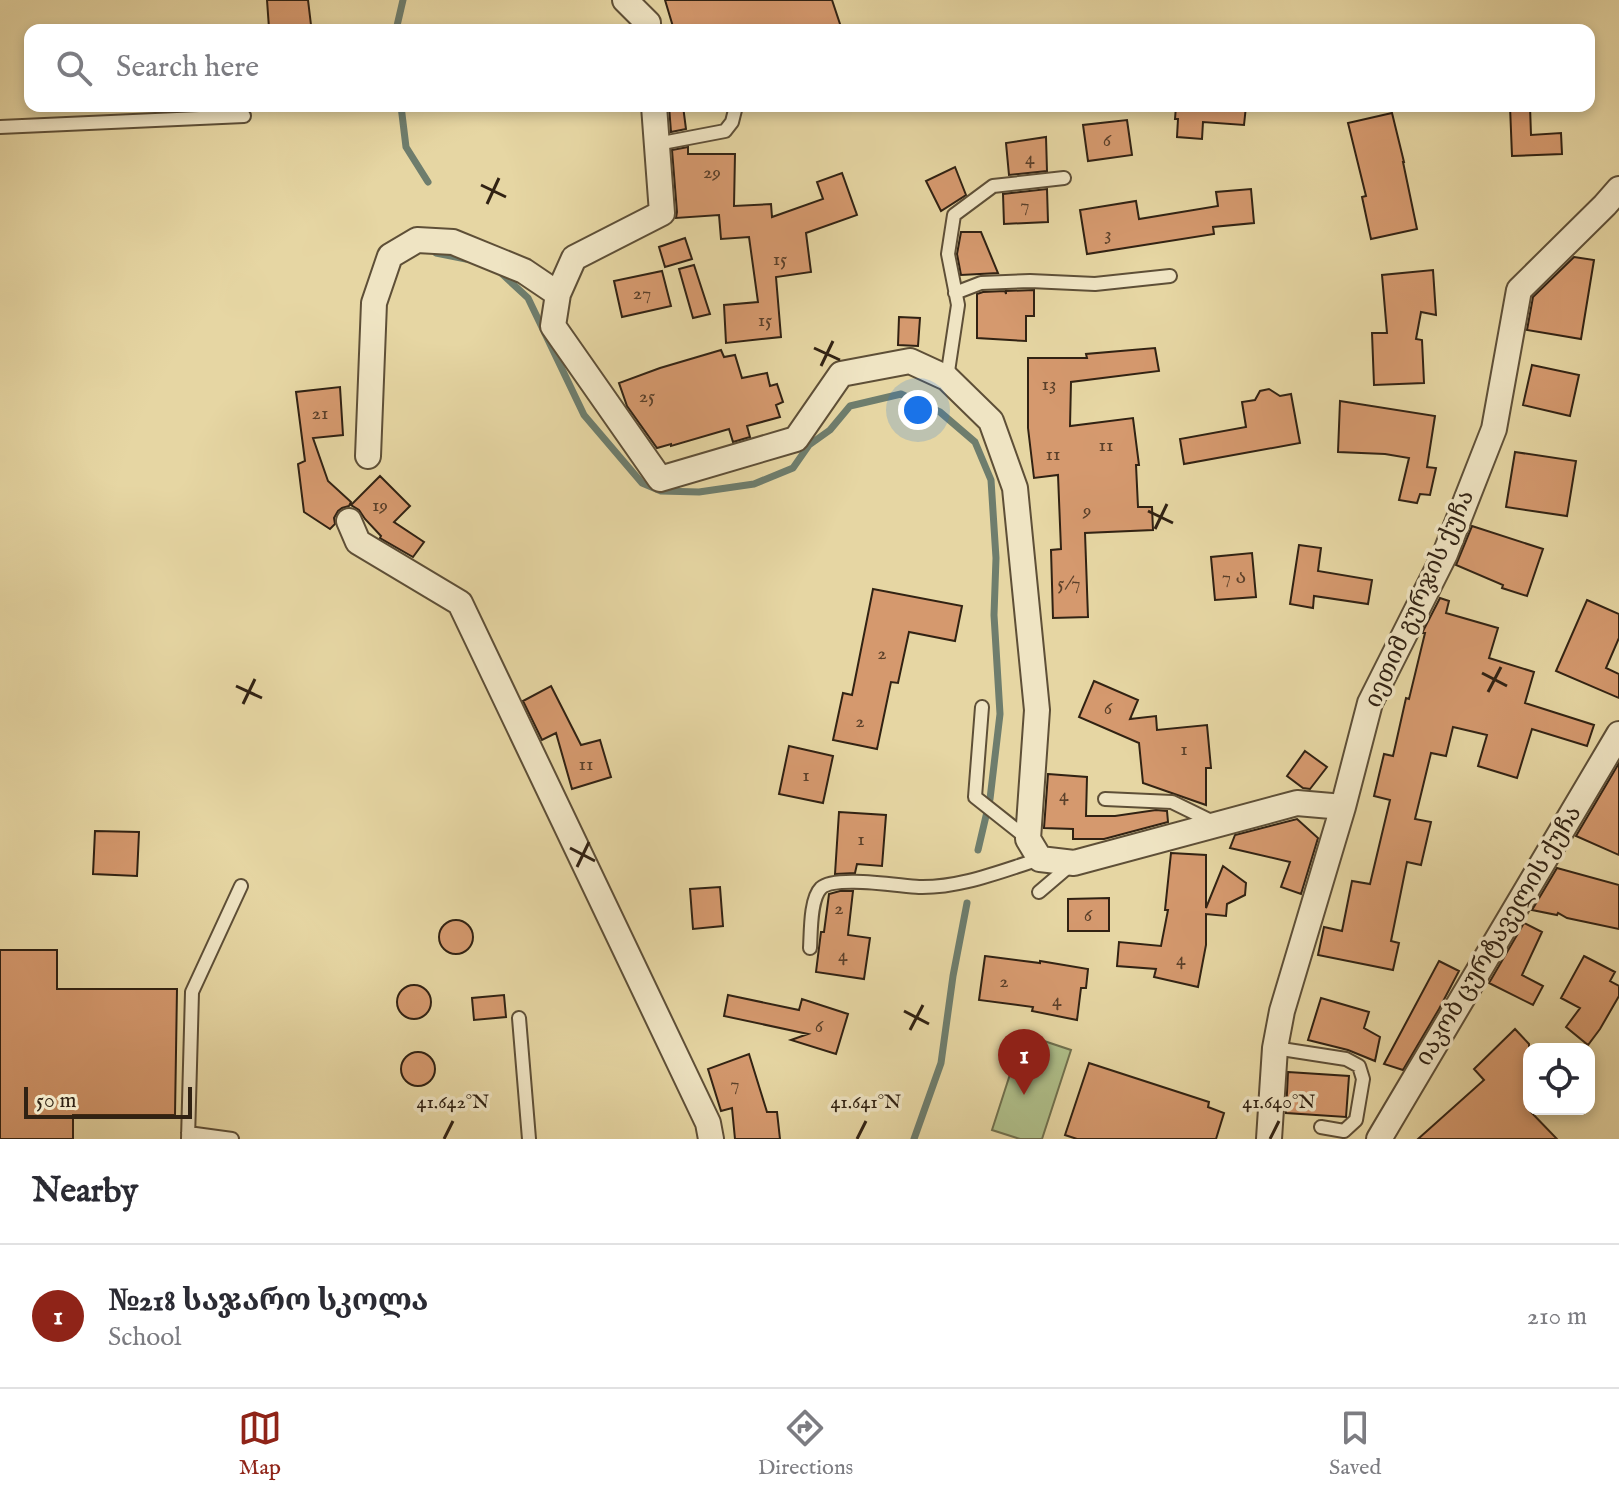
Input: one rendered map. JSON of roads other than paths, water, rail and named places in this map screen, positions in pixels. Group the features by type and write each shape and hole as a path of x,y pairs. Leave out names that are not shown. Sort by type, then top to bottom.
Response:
{"street":[{"path":"625,0 648,24"},
{"path":"654,112 662,213 574,258 558,294 553,326 660,479 796,439 841,374 910,361 947,378 991,421 1015,488 1037,710 1034,849 1074,863 1297,803 1343,807"},
{"name":"იეთიმ გურჯის ქუჩა","path":"1269,1139 1275,1048 1282,1011 1343,807 1370,703 1445,554 1494,429 1519,290 1619,189"},
{"path":"368,456 374,303 390,256 417,240 453,242 524,271 558,294"},
{"path":"349,521 358,542 460,603 708,1123 711,1139"},
{"name":"იაკობ ცურტაველის ქუჩა","path":"1379,1139 1619,734"}],"lane":[{"path":"657,144 725,131 734,112"},
{"path":"0,127 244,116"},
{"path":"947,378 958,305 948,254 954,215 993,186 1064,178"},
{"path":"955,293 981,283 1030,281 1095,284 1170,276"},
{"path":"810,948 815,897 829,883 870,882 921,887 953,885 1034,849 975,797 982,707"},
{"path":"1105,799 1172,802 1218,824"},
{"path":"1039,892 1074,863"},
{"path":"232,1139 188,1136 192,992 241,886"},
{"path":"519,1018 529,1139"},
{"path":"1275,1048 1346,1059 1359,1066 1363,1079 1356,1120 1344,1131 1321,1127"}],"waterway":[{"path":"397,24 403,0"},
{"path":"402,112 406,147 428,182"},
{"path":"436,253 466,259"},
{"path":"500,272 528,298 584,415 642,483 661,491 699,492 754,484 793,468 809,445 830,430 850,406 901,394 940,412 975,442 991,480 1000,714 990,799 978,850"},
{"path":"914,1139 941,1063 967,903"}],"place":[{"name":"№218 საჯარო სკოლა","path":"1024,1095"}]}
